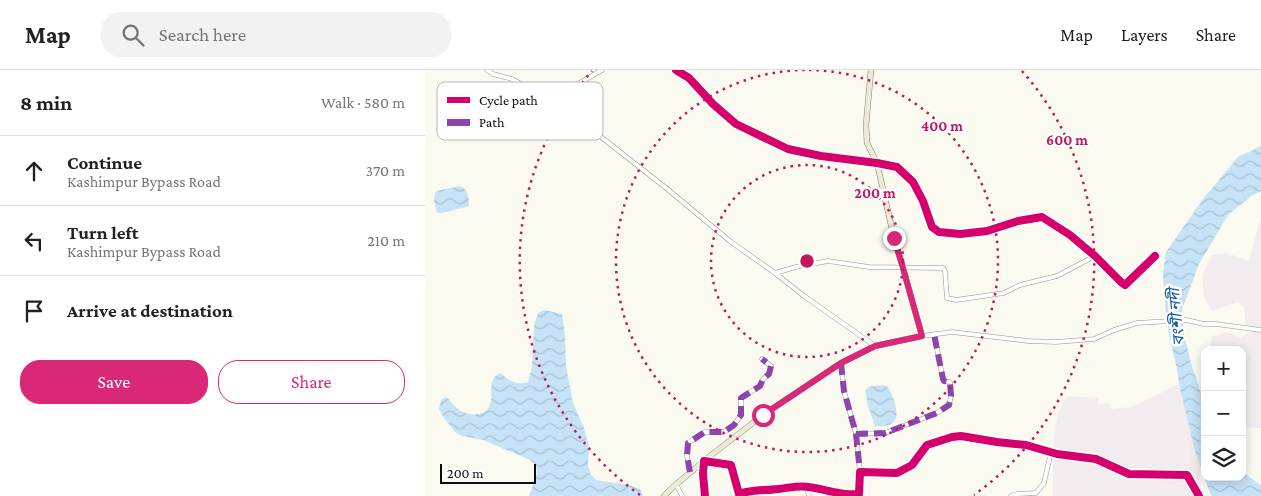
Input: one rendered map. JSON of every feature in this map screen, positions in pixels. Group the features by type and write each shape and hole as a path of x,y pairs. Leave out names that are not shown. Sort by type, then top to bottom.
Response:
{"main road":[{"path":"664,496 704,461 763,415 841,363 875,346 922,336 894,238 877,163 867,143 871,70"}],"street":[{"path":"487,70 493,74 517,82"},
{"path":"581,82 602,70"},
{"path":"677,70 689,78 713,104 736,124 788,149 821,156 897,167 913,182 923,201 932,227 939,232 960,234 987,231 1018,221 1042,217 1095,256 1125,285 1155,256"},
{"path":"603,138 731,242 875,346"},
{"path":"775,273 828,261 869,267 943,268 945,271 947,298 956,300 1004,293 1020,285 1057,276 1095,256"},
{"path":"922,336 952,332 1028,341 1056,342 1095,339 1114,330 1137,323 1186,320 1204,324 1261,330"},
{"path":"856,434 885,433 937,413 949,404 951,382 944,381 943,379 934,334"},
{"path":"691,472 687,456 688,443 705,432 724,432 734,425 741,415 741,398 760,386 769,374 771,366 762,359"},
{"path":"705,496 704,461 731,465 739,494 750,490 775,490 806,486 850,496 859,494 860,472 856,434 844,391 841,363"},
{"path":"860,472 897,473 912,465 927,445 961,436 1026,445 1051,452 1096,459 1129,474 1187,475 1199,496"},
{"path":"1011,496 1036,493 1044,483 1051,452"},
{"path":"676,484 682,496"},
{"path":"806,486 809,496"}],"shaded area":[{"path":"1260,221 1261,327 1246,326 1244,307 1238,302 1212,311 1204,297 1202,276 1212,255 1227,253 1249,261"},
{"path":"1254,331 1261,332 1261,428 1246,427 1246,346 1211,346 1212,336 1230,332 1241,338 1245,334"},
{"path":"1179,384 1194,448 1200,465 1201,496 1053,496 1053,447 1057,415 1067,396 1098,398 1098,404 1109,403 1111,409 1132,407"}],"water":[{"name":"বংশী নদী","path":"1261,146 1261,191 1251,196 1228,215 1199,264 1182,309 1183,331 1201,393 1201,468 1194,448 1170,339 1166,316 1163,274 1166,252 1203,199 1238,157"},
{"path":"459,186 466,191 469,206 437,213 434,201 435,192"},
{"path":"544,310 562,314 566,366 573,403 584,428 589,448 588,466 591,475 596,480 629,485 640,489 643,496 529,496 536,477 536,465 528,459 483,440 456,433 439,409 441,400 446,397 461,411 466,413 477,414 486,411 491,401 493,379 500,373 516,383 528,382 532,367 534,326 538,313"},
{"path":"884,385 888,387 897,414 891,424 875,426 865,390 871,386"},
{"path":"1246,475 1261,485 1261,496 1211,496 1206,481 1246,481"}],"marked path":[{"path":"856,434 885,433 937,413 949,405 951,396 950,382 943,379 934,334"},
{"path":"690,472 687,456 688,443 705,432 724,432 734,425 741,415 741,398 760,386 763,379 769,374 771,366 762,359"},
{"path":"841,363 844,391 856,434 860,472"}],"cycle path":[{"path":"676,70 689,78 713,104 736,124 788,149 821,156 897,167 913,182 923,201 932,227 939,232 960,234 987,231 1018,221 1042,217 1070,235 1125,285 1155,256"},
{"path":"705,496 704,461 731,465 739,494 801,486 840,493 859,494 860,472 897,473 912,465 927,445 961,436 1026,445 1057,454 1096,459 1129,474 1187,475 1199,496"}],"route":[{"path":"763,415 841,363 875,346 922,336 894,238"}]}
